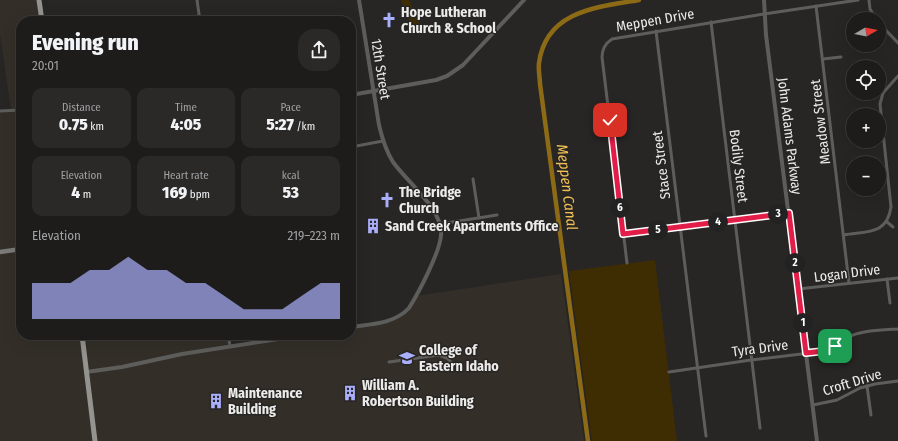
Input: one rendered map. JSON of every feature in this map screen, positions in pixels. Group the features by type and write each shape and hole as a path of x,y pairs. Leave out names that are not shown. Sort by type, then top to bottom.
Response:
{"main road":[{"path":"39,0 41,16"},
{"path":"0,252 16,250"},
{"path":"83,340 95,441"}],"street":[{"path":"197,0 199,16"},
{"name":"12th Street","path":"359,0 373,91 383,142 393,162 435,213 440,224"},
{"path":"356,94 436,80 455,72 524,0"},
{"name":"John Adams Parkway","path":"764,0 764,14 816,441"},
{"name":"Meppen Drive","path":"627,263 602,51 608,41 612,38 858,0"},
{"path":"870,0 870,9 872,12"},
{"name":"Meadow Street","path":"816,6 849,283"},
{"name":"Bodily Street","path":"711,22 760,428"},
{"name":"Stace Street","path":"656,31 706,436"},
{"path":"886,31 898,43"},
{"path":"823,59 841,57"},
{"path":"844,234 876,230 887,222 891,207 880,104 883,93 898,76"},
{"path":"0,111 16,110"},
{"path":"356,146 383,142"},
{"path":"473,179 479,218"},
{"path":"623,234 789,213"},
{"path":"356,326 395,319 410,308 438,250 442,235 440,224 497,215"},
{"path":"887,222 892,227"},
{"name":"Logan Drive","path":"798,290 898,278"},
{"path":"887,279 890,304"},
{"name":"Tyra Drive","path":"669,372 824,351 835,346 846,338 862,333 898,329"},
{"path":"229,340 230,346"},
{"path":"86,372 122,367 160,358 270,340"},
{"path":"389,362 439,355 447,358 452,364"},
{"name":"Croft Drive","path":"812,405 837,400 867,386 898,381"},
{"path":"867,386 871,415"}],"shaded area":[{"name":"College of Eastern Idaho","path":"0,0 39,0 41,16 16,16 16,340 229,340 230,346 270,340 356,340 356,326 388,321 404,313 416,296 561,274 584,441 0,441 0,111 11,110 0,34"},
{"path":"401,0 409,0 420,24 416,30 412,28"},
{"path":"655,260 677,441 592,441 569,271"}],"waterway":[{"name":"Meppen Canal","path":"588,441 540,84 539,63 544,46 552,32 563,22 591,9 639,0"}],"place":[{"name":"Hope Lutheran Church & School","path":"389,20"},
{"name":"The Bridge Church","path":"387,200"},
{"name":"Sand Creek Apartments Office","path":"373,226"},
{"name":"College of Eastern Idaho","path":"407,358"},
{"name":"William A. Robertson Building","path":"350,393"},
{"name":"Maintenance Building","path":"216,401"}],"route":[{"path":"610,120 623,234 789,213 806,353 824,351 835,346"}]}
